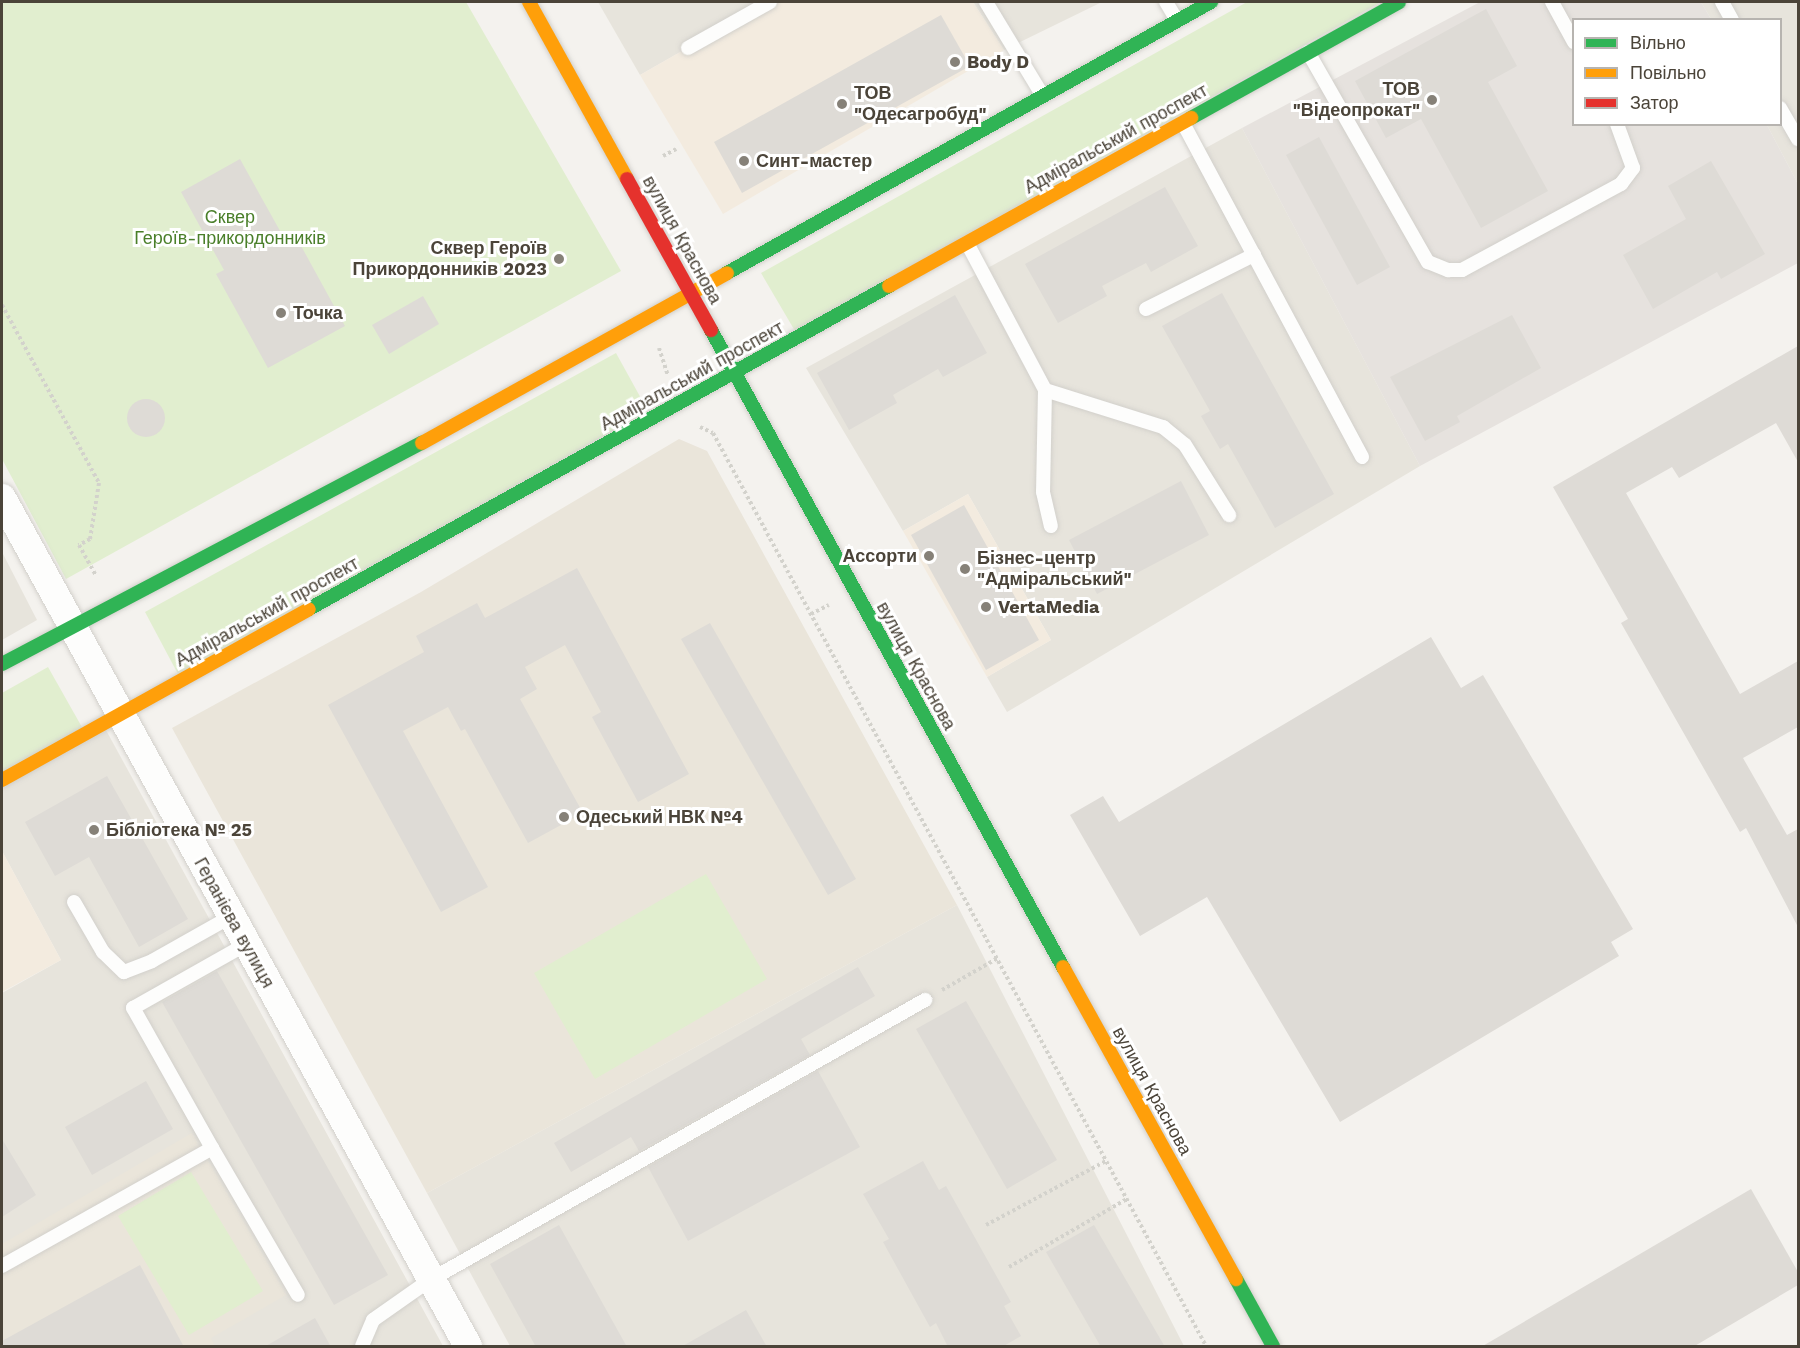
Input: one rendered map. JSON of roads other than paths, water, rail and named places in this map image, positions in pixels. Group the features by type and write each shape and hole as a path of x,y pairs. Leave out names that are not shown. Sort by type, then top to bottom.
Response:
{"main road":[{"name":"вулиця Краснова","path":"529,2 1273,1347"},
{"path":"2,664 69,625 473,416 1211,2"},
{"name":"Адміральський проспект","path":"2,780 1399,2"}],"street":[{"name":"Геранієва вулиця","path":"2,498 69,625 468,1347"}],"lane":[{"path":"688,48 770,2"},
{"path":"986,2 1044,96"},
{"path":"1166,2 1177,20"},
{"path":"1552,2 1572,38"},
{"path":"1722,2 1731,18"},
{"path":"1308,52 1428,262 1448,270 1462,270 1621,184 1633,168 1618,126"},
{"path":"1782,111 1798,139"},
{"path":"1182,123 1362,457"},
{"path":"967,243 1045,390 1043,492 1052,526"},
{"path":"1146,309 1254,255"},
{"path":"1045,390 1162,427 1185,445 1229,515"},
{"path":"74,902 103,952 124,972 152,961 230,917"},
{"path":"245,945 134,1008 212,1148 298,1294"},
{"path":"362,1347 373,1320 430,1280 925,999"},
{"path":"2,1266 212,1148"}],"place":[{"name":"Body D","path":"955,62"},
{"name":"ТОВ \"Відеопрокат\"","path":"1432,100"},
{"name":"ТОВ \"Одесагробуд\"","path":"842,104"},
{"name":"Синт-мастер","path":"744,161"},
{"name":"Сквер Героїв Прикордонників 2023","path":"559,259"},
{"name":"Точка","path":"281,313"},
{"name":"Ассорти","path":"929,556"},
{"name":"Бізнес-центр \"Адміральський\"","path":"965,569"},
{"name":"VertaMedia","path":"986,607"},
{"name":"Одеський НВК №4","path":"564,817"},
{"name":"Бібліотека № 25","path":"94,830"}],"park label":[{"name":"Сквер Героїв-прикордонників","path":"230,228"}]}
